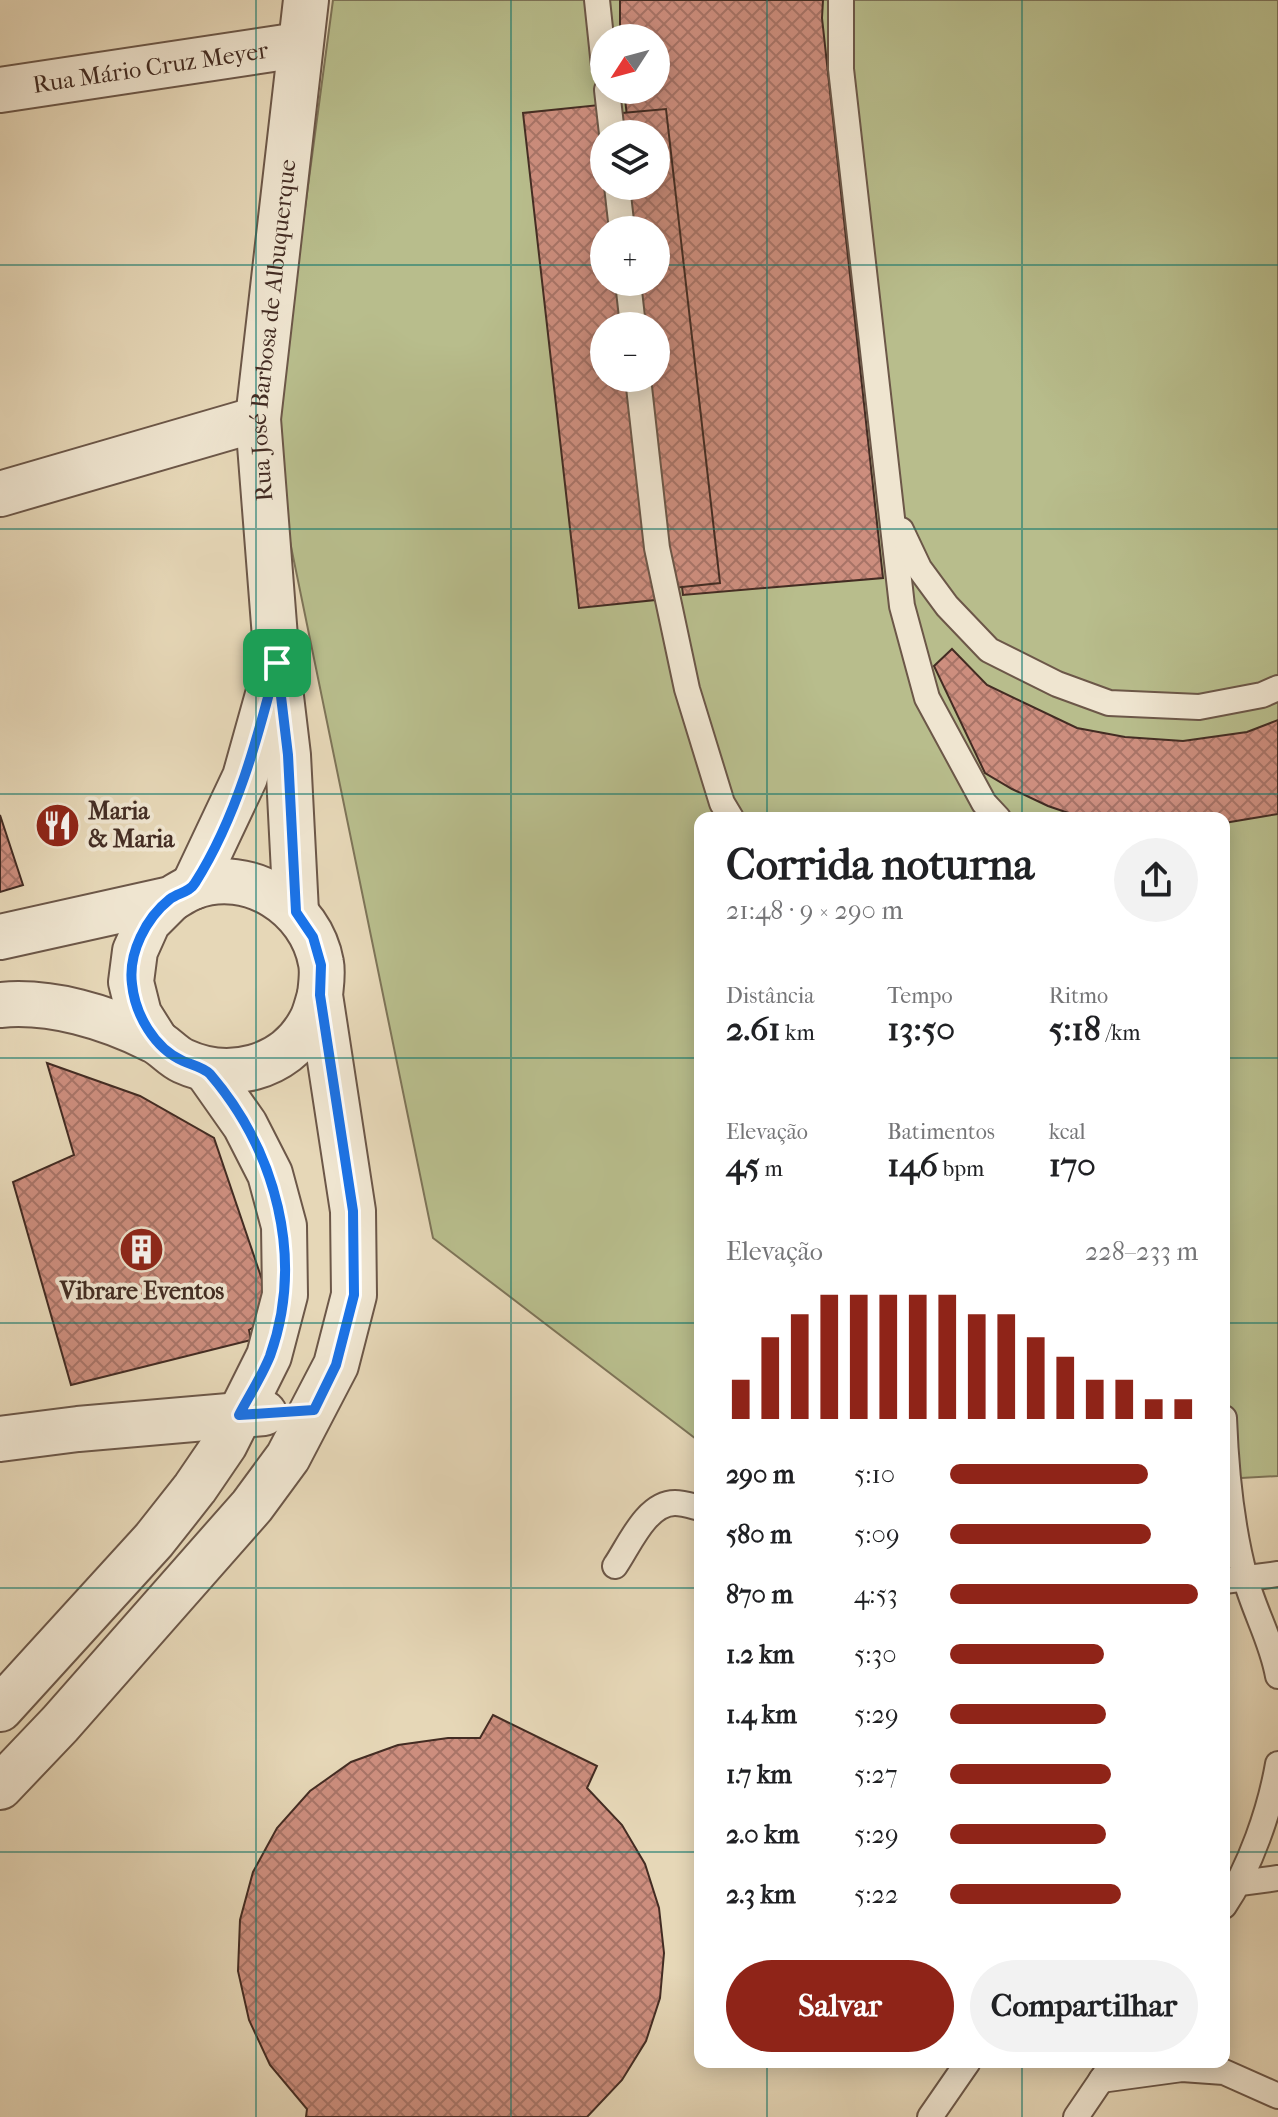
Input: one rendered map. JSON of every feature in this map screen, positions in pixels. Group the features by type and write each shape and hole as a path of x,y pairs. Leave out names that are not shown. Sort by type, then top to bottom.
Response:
{"street":[{"name":"Rua José Barbosa de Albuquerque","path":"296,912 288,755 277,663 258,419 306,0"},
{"name":"Rua Mário Cruz Meyer","path":"0,90 299,45"},
{"path":"0,494 258,419"},
{"name":"Rua José Barbosa de Albuquerque","path":"182,893 245,777 277,663"},
{"path":"0,937 219,882 245,883 273,893 296,912 313,937 321,965 320,995 353,1211 354,1295 336,1365 288,1457 252,1506 60,1724 0,1787"},
{"path":"156,1041 139,1014 131,982 133,961 148,922 182,893"},
{"path":"0,1005 19,1003 87,1013 156,1041 179,1060 207,1071 238,1072 267,1064 292,1047 310,1023 320,995"},
{"path":"60,1724 9,1700 154,1540 225,1444 269,1356 285,1295 284,1226 270,1174 245,1125 207,1071"},
{"path":"0,1439 78,1429 314,1410"}],"lane":[{"path":"597,0 600,24"},
{"path":"841,0 841,69 902,606 927,698 984,803 992,812"},
{"path":"640,392 657,548 673,627 687,689 727,812"},
{"path":"893,514 919,568 947,606 989,650 1057,684 1109,703 1199,707 1262,695 1278,688"},
{"path":"615,1566 650,1513 663,1505 676,1503 694,1507"},
{"path":"1230,1534 1234,1579 1274,1652 1278,1676"},
{"path":"1234,1579 1278,1574"},
{"path":"1230,1897 1240,1883 1274,1788 1278,1764"},
{"path":"1240,1883 1278,1878"},
{"path":"930,2117 964,2068"},
{"path":"1076,2117 1108,2071 1182,2069 1224,2072 1278,2096"}],"green space":[{"path":"333,0 1278,0 1278,1476 1230,1479 1230,812 694,812 694,1437 433,1238 272,454"}],"building":[{"path":"620,0 823,0 822,18 883,578 683,595 659,392 670,392 670,312 650,312 648,296 670,296 670,216 638,216 637,200 670,200 670,120 627,120 626,104 670,104 670,24 620,24"},
{"path":"599,105 601,120 590,120 590,200 610,200 611,216 590,216 590,296 621,296 622,312 590,312 590,392 632,392 655,600 579,608 523,113"},
{"path":"666,109 667,120 601,120 600,115"},
{"path":"670,144 720,583 654,590 632,392 670,392 670,312 622,312 621,296 670,296 670,216 611,216 610,200 670,200"},
{"path":"952,649 987,685 1077,728 1125,737 1183,741 1247,732 1278,720 1278,814 1230,822 1230,812 1066,812 1048,806 985,773 934,666"},
{"path":"0,815 23,885 0,892"},
{"name":"Vibrare Eventos","path":"47,1063 140,1096 214,1138 274,1315 249,1330 251,1340 71,1385 13,1182 74,1155"},
{"path":"493,1715 597,1766 587,1788 622,1825 645,1864 659,1908 664,1953 660,1998 646,2041 622,2080 587,2117 306,2117 307,2109 270,2065 249,2020 238,1971 240,1920 253,1872 277,1828 310,1791 351,1762 398,1745 448,1738 480,1738"}],"place":[{"name":"Maria & Maria","path":"57,825"},
{"name":"Vibrare Eventos","path":"142,1249"}],"route":[{"path":"277,663 288,755 296,912 313,937 321,965 320,995 353,1211 354,1295 336,1365 314,1410 239,1415 269,1356 285,1295 284,1226 270,1174 245,1125 207,1071 179,1060 156,1041 139,1014 131,982 135,951 148,922 171,899 193,887 229,816 245,777 277,663"}]}
